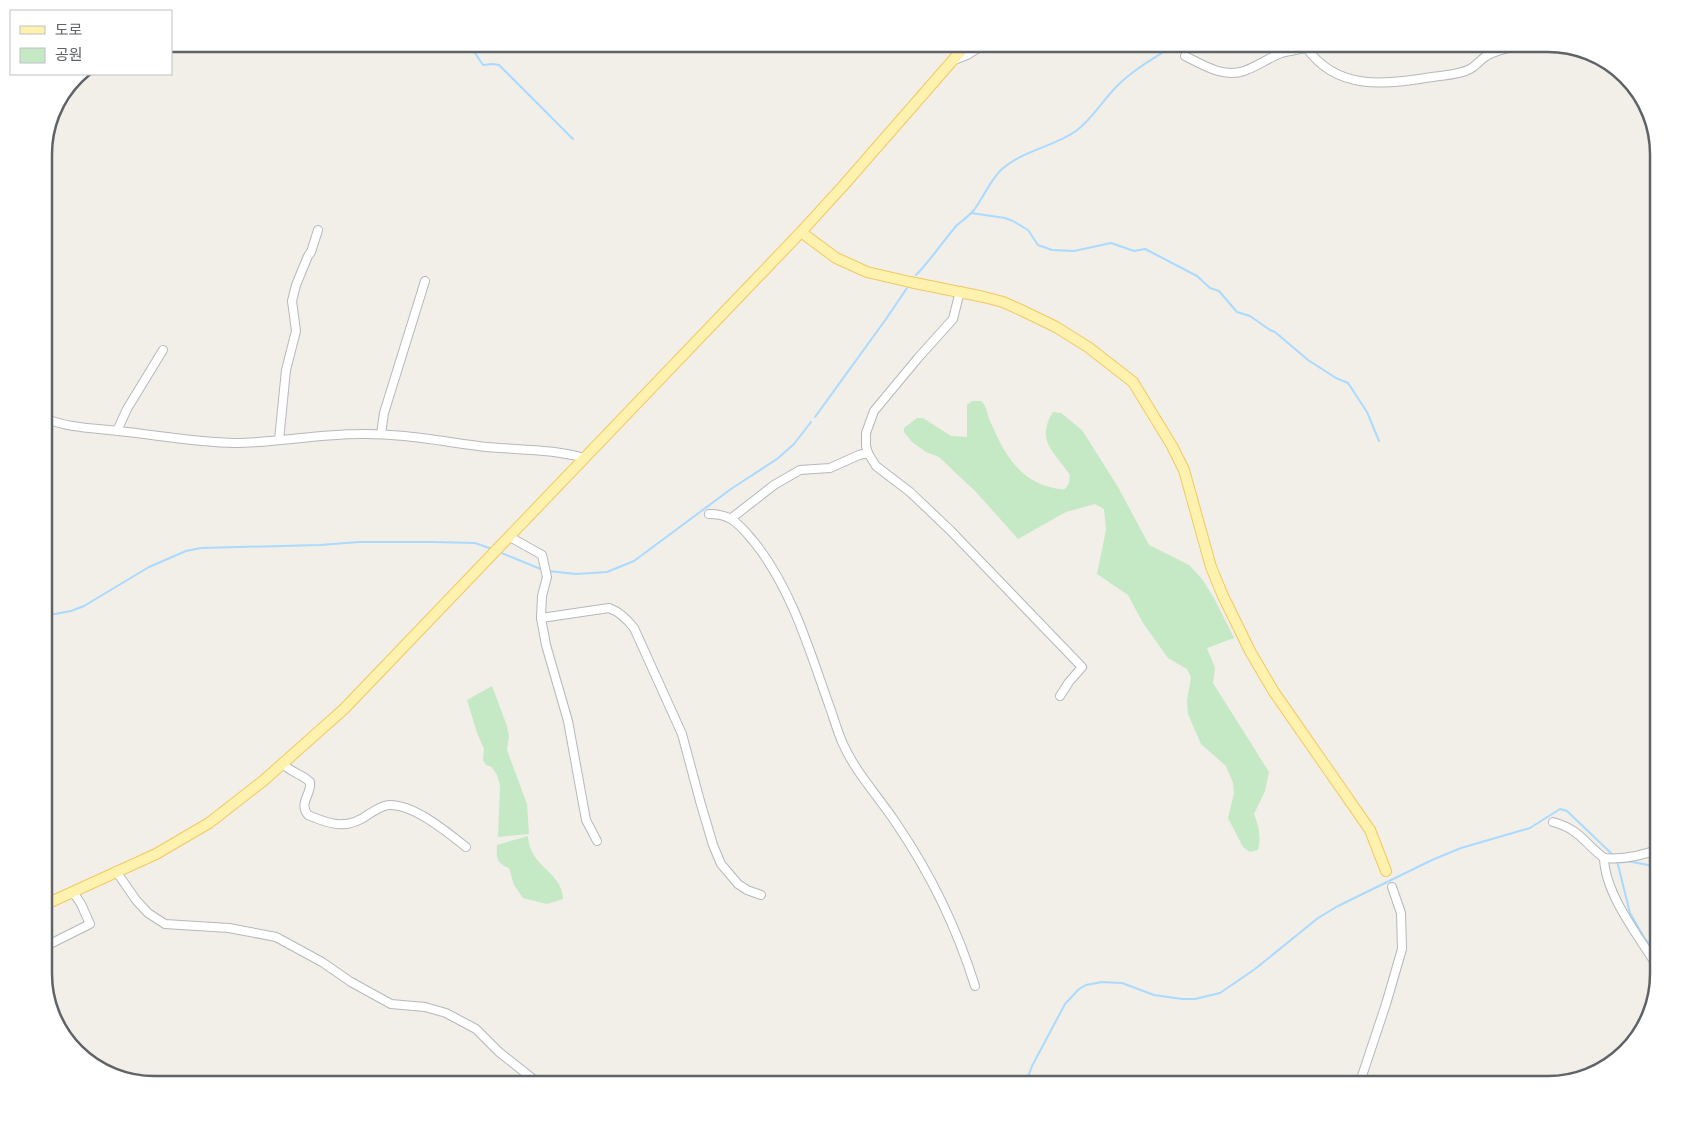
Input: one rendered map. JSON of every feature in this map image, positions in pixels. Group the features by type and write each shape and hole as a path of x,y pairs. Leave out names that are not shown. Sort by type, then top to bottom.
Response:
{"main road":[{"path":"53,901 156,854 188,836 239,801 344,709 372,682 801,232 960,52"},
{"path":"801,232 836,258 867,272 1003,302 1056,327 1102,356 1136,386 1184,470 1211,567 1251,653 1274,692 1370,830 1386,871"}],"street":[{"path":"954,60 971,52"},
{"path":"1185,56 1222,72 1238,73 1287,52"},
{"path":"1311,52 1316,60 1332,72 1364,83 1428,78 1461,72 1470,69 1486,56 1499,52"},
{"path":"279,440 286,370 296,331 292,309 293,295 318,230"},
{"path":"381,434 384,412 425,281"},
{"path":"960,291 953,319 874,411 866,433 866,446 876,466 910,492 950,530 1082,667 1060,696"},
{"path":"117,431 127,409 163,350"},
{"path":"53,421 87,429 227,442 279,440 341,434 381,434 488,447 569,454 584,458"},
{"path":"730,518 774,485 800,470 830,468 859,454 868,453"},
{"path":"709,514 720,514 738,524 763,554 785,590 816,668 843,744 854,765 896,822 922,864 960,942 975,986"},
{"path":"507,540 542,555 545,564 547,577 542,596 541,618 546,645 568,721 586,820 598,841"},
{"path":"541,618 609,608 616,610 626,617 634,628 682,734 713,845 721,864 738,884 747,890 761,895"},
{"path":"283,764 291,772 304,776 310,782 311,786 304,803 308,816 332,824 352,824 382,806 400,806 432,822 466,847"},
{"path":"1553,822 1566,826 1579,834 1604,858 1608,882 1616,900 1650,955"},
{"path":"1604,858 1629,858 1650,852"},
{"path":"116,871 136,900 148,913 166,924 228,928 276,937 322,962 377,998 391,1004 438,1010 476,1030 525,1076"},
{"path":"1362,1076 1402,949 1401,913 1392,886"},
{"path":"53,942 90,924 81,904 72,892"}],"green space":[{"path":"972,401 981,401 985,405 990,421 1004,450 1024,474 1043,485 1065,489 1069,483 1070,475 1049,446 1046,431 1053,412 1061,413 1082,430 1118,487 1149,545 1189,565 1202,579 1234,638 1207,648 1215,668 1213,683 1269,772 1265,791 1254,814 1259,832 1258,850 1250,852 1243,847 1228,818 1234,793 1233,783 1226,766 1201,744 1188,714 1187,701 1191,677 1187,669 1168,658 1143,623 1128,595 1097,574 1106,530 1104,509 1095,504 1066,512 1018,539 976,492 939,457 926,452 912,442 904,432 904,428 917,418 923,418 951,436 967,437 967,405"},
{"path":"492,686 507,726 509,736 507,750 527,804 529,834 498,837 500,785 492,767 486,765 483,760 484,749 467,700"},
{"path":"528,836 534,855 557,882 563,899 547,904 523,898 514,885 509,868 498,860 497,845"}],"waterway":[{"path":"474,52 483,65 499,65 573,139"},
{"path":"916,275 957,225 974,210 994,178 1002,169 1020,157 1076,131 1124,80 1164,52"},
{"path":"971,213 1013,221 1028,230 1038,245 1052,250 1074,251 1111,243 1134,251 1145,249 1197,276 1210,288 1219,291 1237,312 1250,316 1275,332 1308,360 1336,378 1348,383 1367,412 1379,441"},
{"path":"815,417 907,288"},
{"path":"548,571 576,574 607,572 634,561 731,489 777,459 794,444 811,422"},
{"path":"53,614 84,606 149,567 186,551 201,548 320,545 359,542 434,542 475,543 492,549"},
{"path":"499,552 543,570"},
{"path":"1028,1076 1065,1004 1079,989 1086,985 1102,982 1122,983 1154,995 1182,999 1195,999 1220,993 1255,969 1318,918 1338,906 1432,860 1461,848 1530,828 1560,809 1567,811 1613,855"},
{"path":"1617,861 1630,913 1650,945"},
{"path":"1627,861 1650,865"}]}
